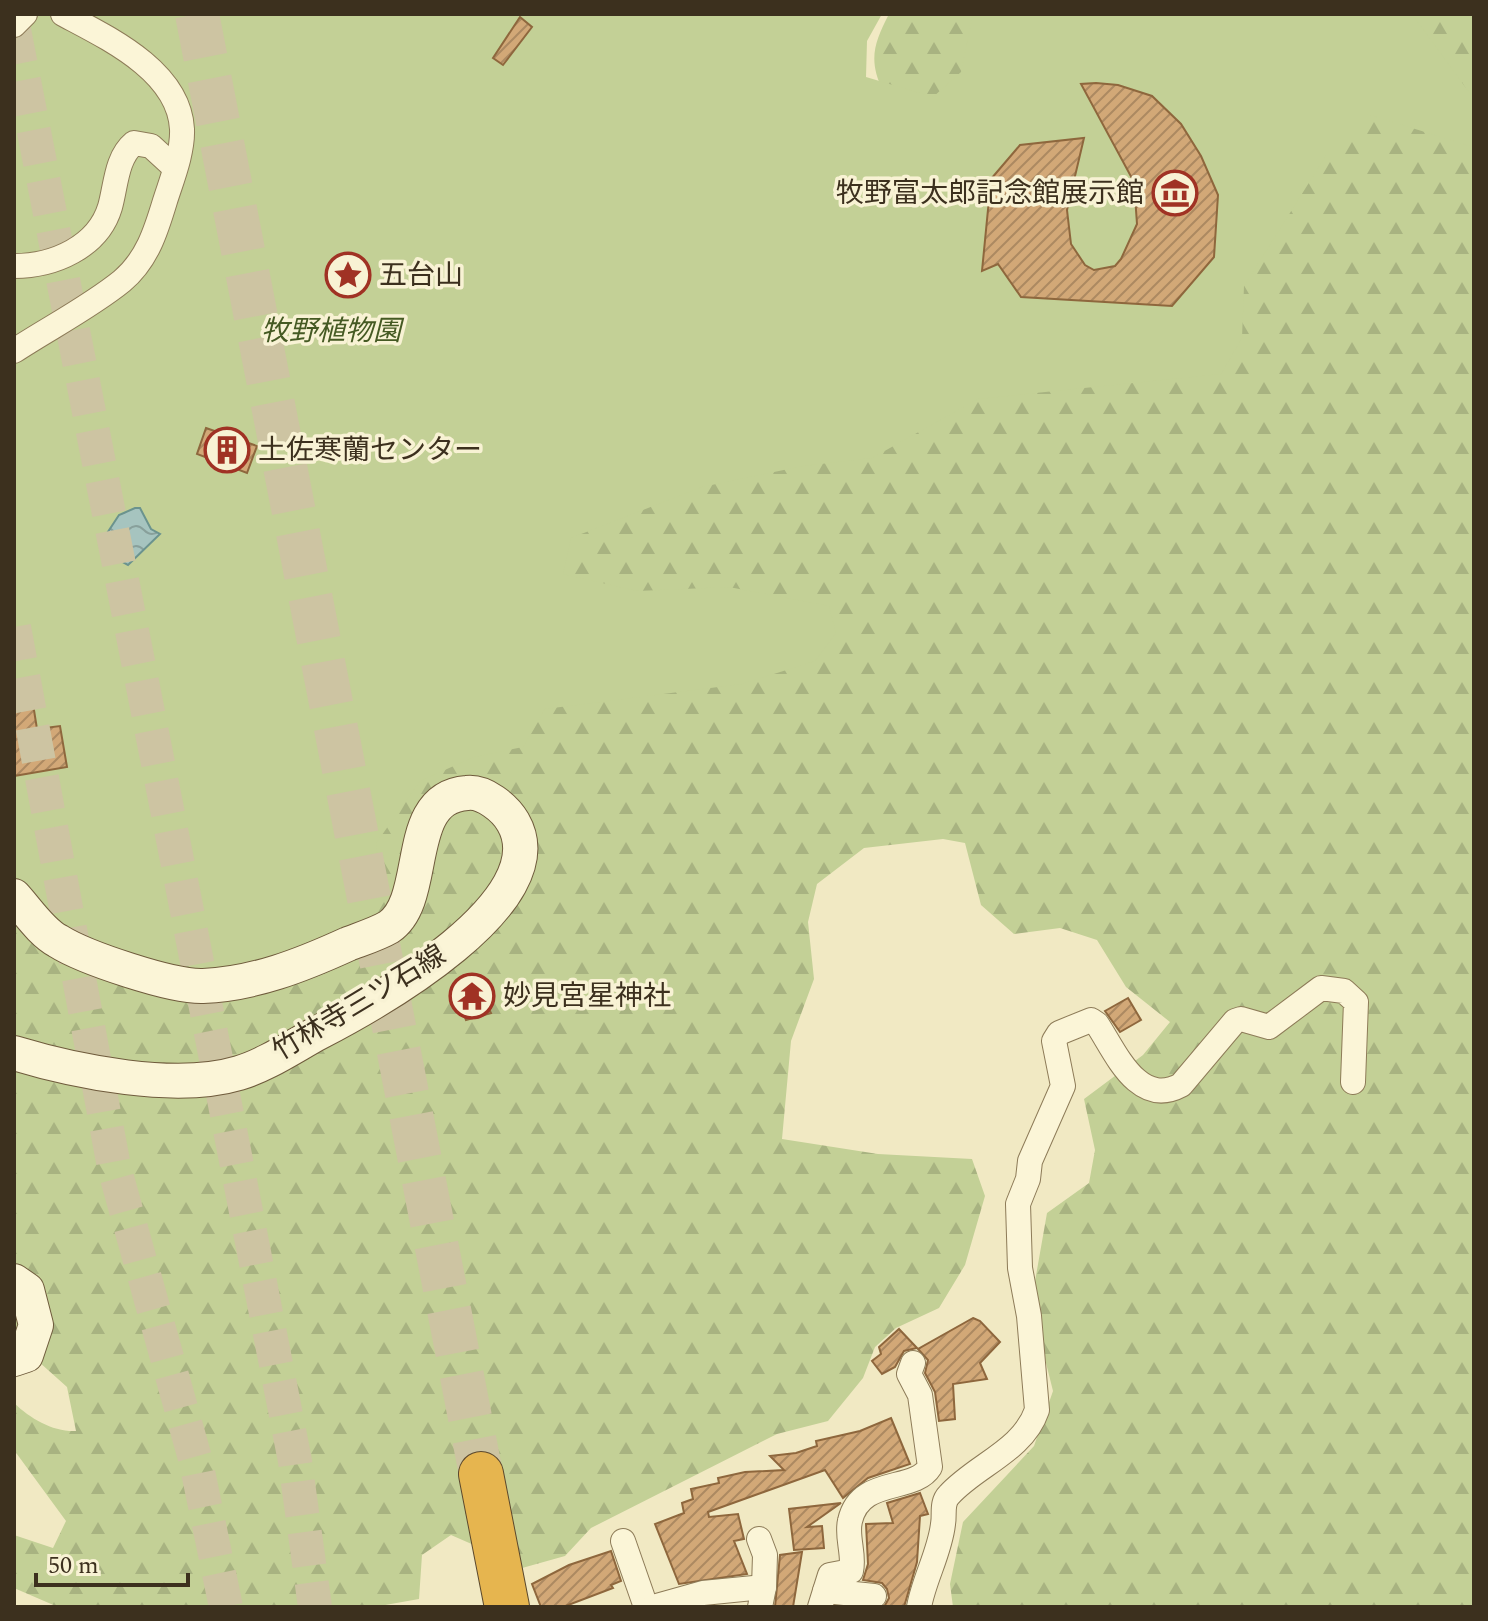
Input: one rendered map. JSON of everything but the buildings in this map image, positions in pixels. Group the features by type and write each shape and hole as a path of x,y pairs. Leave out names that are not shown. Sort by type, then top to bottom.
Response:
{"highway":[{"path":"481,1474 507,1607"}],"main road":[{"name":"竹林寺三ツ石線","path":"14,896 55,940 103,963 201,986 285,972 391,926 407,900 427,826 449,796 470,792 494,801 511,819 519,835 510,888 487,917 419,973 330,1027 240,1073 179,1081 96,1071 14,1053"},
{"path":"14,1281 27,1290 36,1325 26,1355 14,1359"}],"street":[{"path":"14,25 25,14"},
{"path":"14,351 123,280 146,255 175,168 182,130 173,95 128,52 63,14"},
{"path":"14,266 44,263 66,255 95,236 109,210 124,156 134,143 151,146 175,168"},
{"path":"919,1607 925,1578 943,1526 945,1501 1008,1448 1033,1422 1037,1410 1029,1316 1020,1268 1018,1204 1028,1179 1030,1161 1063,1086 1054,1041 1059,1033 1091,1020 1097,1024 1133,1081 1149,1089 1173,1090 1181,1085 1235,1021 1241,1019 1269,1027 1321,988 1344,991 1356,1002 1353,1082"},
{"path":"874,1596 823,1599 830,1575 851,1571 850,1521 868,1494 929,1470 920,1395 909,1374 913,1363"},
{"path":"653,1607 703,1593 762,1597 765,1555 759,1539"},
{"path":"623,1541 646,1607"}],"green space":[{"name":"牧野植物園","path":"14,14 882,14 867,41 866,77 933,97 961,72 973,14 1412,14 1474,99 1473,147 1367,114 1327,154 1244,286 1242,338 1221,374 978,399 872,458 803,466 702,487 571,538 563,574 637,591 729,587 829,606 836,633 815,661 742,684 545,709 523,747 474,757 420,781 377,842 374,922 271,960 209,968 150,962 51,924 14,885"},
{"path":"889,14 1474,14 1474,1607 953,1607 950,1584 963,1522 1034,1446 1053,1391 1040,1339 1034,1287 1047,1213 1089,1183 1095,1150 1084,1099 1143,1055 1170,1022 1126,987 1097,940 1060,928 1014,934 981,905 965,843 943,839 864,848 817,884 808,922 814,979 791,1041 782,1139 878,1154 972,1159 985,1196 965,1265 939,1308 896,1328 875,1347 863,1378 828,1421 777,1434 591,1528 565,1556 515,1570 483,1549 451,1535 422,1555 419,1599 374,1607 58,1607 14,1588 14,1535 53,1548 66,1521 14,1450 14,1403 43,1423 76,1431 67,1387 29,1353 14,1352 14,793 883,91 874,61 880,34"}],"water":[{"path":"140,508 151,529 160,534 128,565 108,554 100,544 119,515"}],"tunnel":[{"path":"197,14 481,1474"},
{"path":"14,30 295,1461 315,1607"},
{"path":"14,627 114,1167 196,1462 226,1607"}],"place":[{"name":"牧野富太郎記念館展示館","path":"1175,193"},
{"name":"五台山","path":"348,275"},
{"name":"土佐寒蘭センター","path":"227,450"},
{"name":"妙見宮星神社","path":"472,996"}]}
